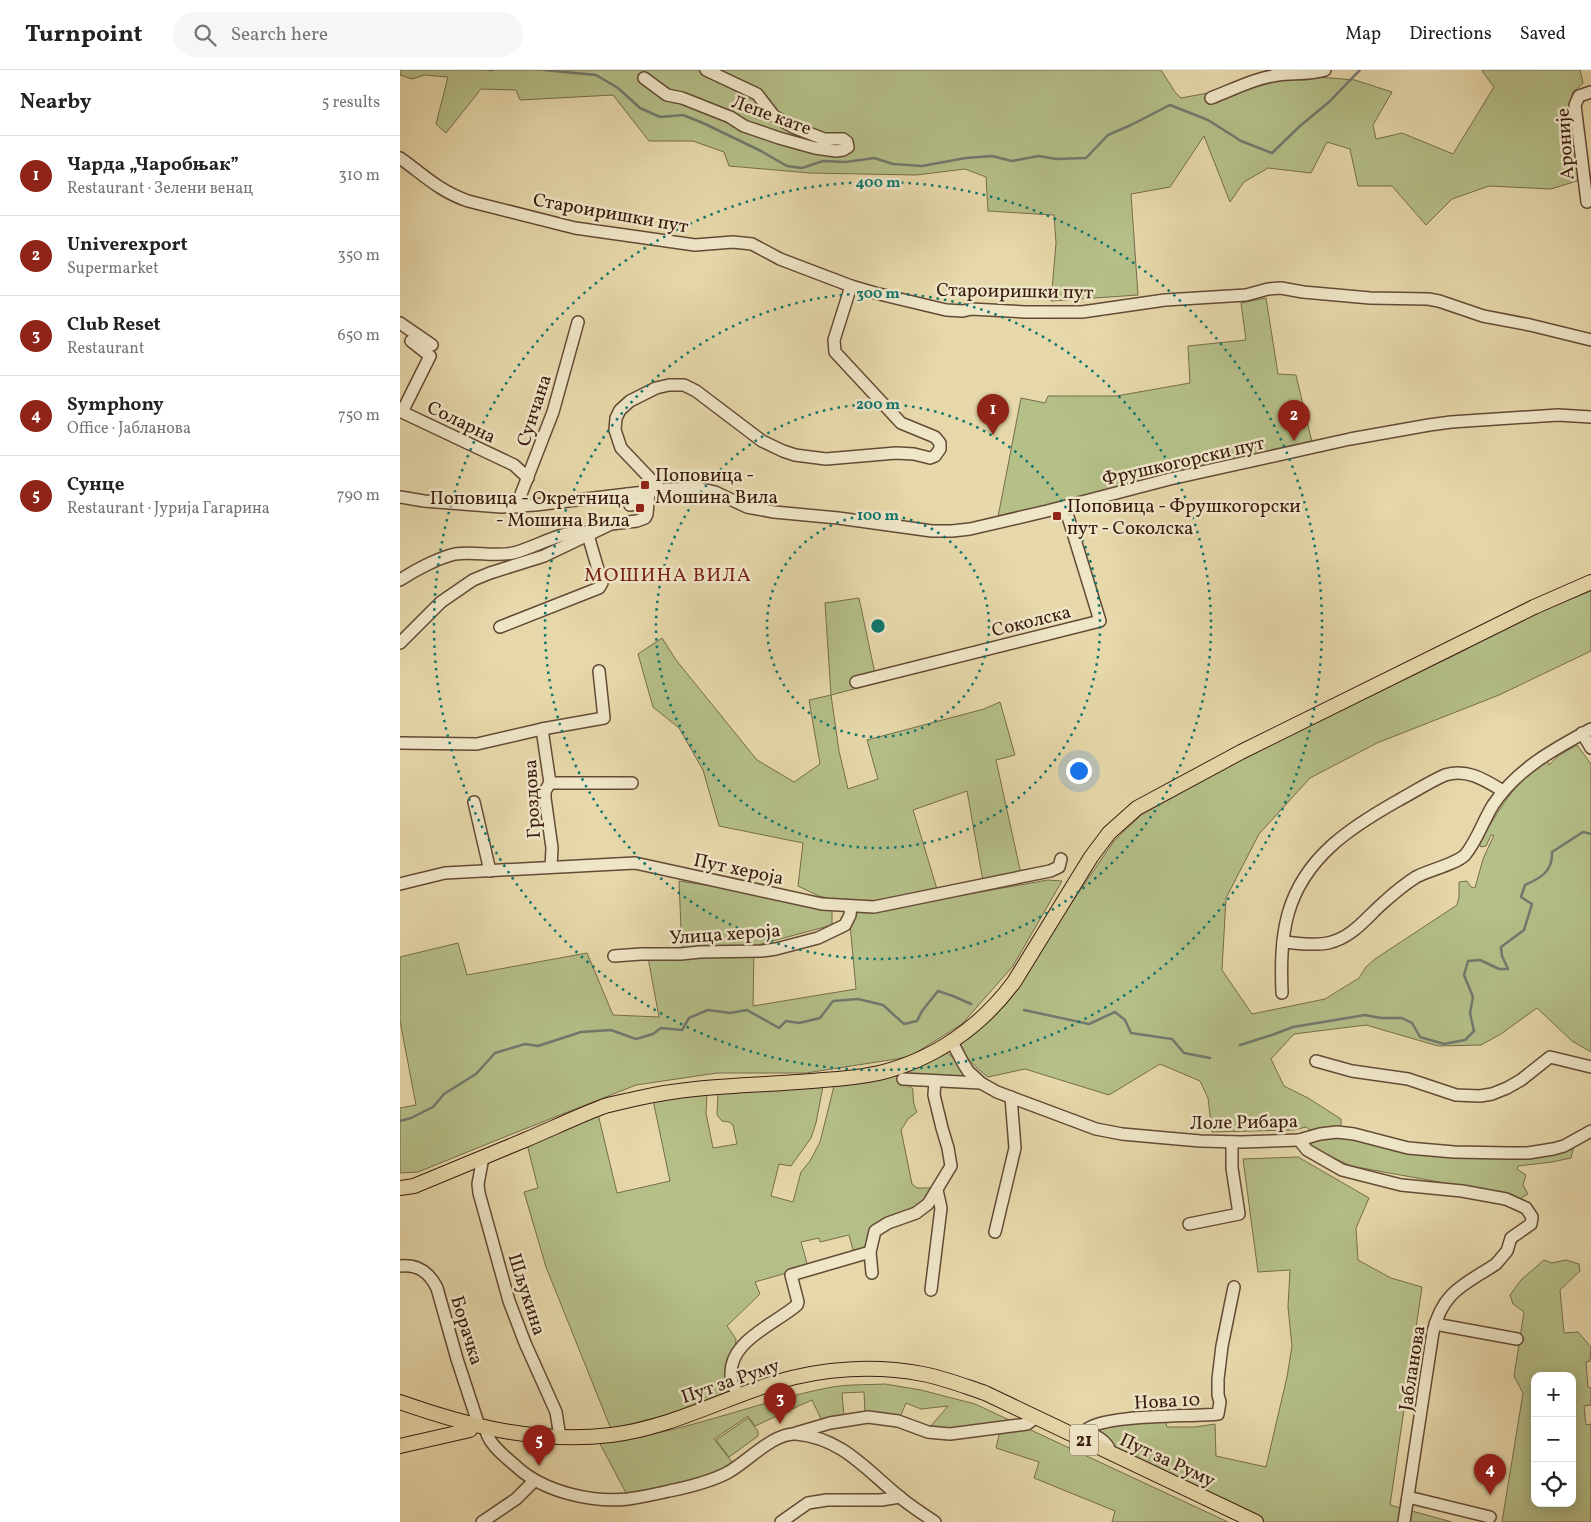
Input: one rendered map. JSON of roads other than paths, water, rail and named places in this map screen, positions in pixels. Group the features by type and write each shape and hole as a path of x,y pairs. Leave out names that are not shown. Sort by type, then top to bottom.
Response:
{"main road":[{"path":"400,1188 414,1186 603,1107 642,1098 710,1087 793,1083 878,1073 900,1067 952,1042 981,1019 1005,995 1092,857 1110,833 1137,808 1250,748 1534,607 1591,582"},
{"name":"Пут за Руму","path":"400,1402 480,1426 526,1435 560,1437 596,1436 631,1432 671,1420 777,1382 820,1372 857,1369 906,1371 950,1381 984,1393 1256,1522"},
{"path":"400,1446 480,1426"}],"street":[{"name":"Лепе кате","path":"644,78 667,95 682,98 730,117 744,126 779,138 829,150 843,150 848,147 847,142 843,139 824,138 793,127 774,116 757,94 706,70"},
{"path":"1211,98 1258,80 1279,75 1314,74 1325,70"},
{"name":"Ароније","path":"1586,202 1575,105 1579,96 1591,92"},
{"name":"Староиришки пут","path":"400,158 435,185 452,195 468,201 575,228 695,245 733,242 752,244 780,259 851,286 946,310 988,309 1082,312 1166,300 1246,295 1268,289 1281,288 1303,292 1361,297 1428,299 1483,316 1547,328 1591,340"},
{"path":"400,643 441,602 473,580 544,556 611,524 637,521 645,518 653,495 621,448 615,430 616,418 620,410 630,401 656,388 669,385 684,385 696,390 766,443 795,455 826,459 896,453 914,454 930,458 935,456 940,450 940,442 935,437 901,424 835,352 834,340 851,286"},
{"name":"Сунчана","path":"516,507 553,412 578,322"},
{"path":"400,323 432,345"},
{"name":"Соларна","path":"411,340 430,356 402,412 514,465 528,478"},
{"name":"Фрушкогорски пут","path":"516,507 627,494 630,505 653,495 698,488 715,492 747,508 941,531 972,528 1065,507 1178,477 1350,439 1429,425 1558,415 1591,417"},
{"path":"400,497 486,507 516,507"},
{"name":"Соколска","path":"856,682 1100,621 1065,507"},
{"path":"400,580 410,573 456,554 509,554 582,531 590,534"},
{"path":"500,627 599,588 602,583 590,534"},
{"name":"Гроздова","path":"400,743 477,744 604,718 599,671"},
{"name":"Гроздова","path":"542,730 550,783 545,791 545,798 552,855 551,867"},
{"path":"1283,942 1320,944 1345,937 1383,902 1417,877 1466,854 1503,791 1513,780 1553,749 1587,731 1591,748"},
{"path":"1282,993 1283,942 1289,912 1296,893 1308,873 1332,845 1374,814 1452,773 1465,772 1503,791"},
{"path":"550,783 632,783"},
{"path":"474,802 490,871"},
{"name":"Пут хероја","path":"400,884 445,873 624,862 642,863 708,880 822,904 874,907 1050,871 1059,866 1061,858"},
{"name":"Улица хероја","path":"614,956 776,949 818,938 845,925 850,915 851,906"},
{"name":"Лоле Рибара","path":"952,1042 963,1063 981,1083 997,1092 1096,1129 1110,1132 1166,1139 1232,1142 1299,1140 1329,1132 1337,1132 1420,1150 1528,1153 1564,1146 1591,1131"},
{"path":"1316,1061 1368,1074 1408,1079 1471,1097 1492,1094 1507,1088 1521,1080 1550,1057 1591,1067"},
{"path":"902,1079 981,1083"},
{"path":"872,1273 870,1252 875,1231 888,1223 916,1213 928,1204 950,1166 951,1159 934,1095 935,1081"},
{"path":"995,1232 1015,1148 1011,1097"},
{"name":"Јабланова","path":"1299,1140 1307,1150 1342,1170 1401,1185 1491,1196 1521,1205 1530,1211 1532,1217 1531,1224 1511,1238 1507,1251 1496,1264 1456,1290 1440,1310 1435,1324 1404,1522"},
{"path":"1189,1224 1239,1214 1232,1168 1232,1142"},
{"name":"Шљукина","path":"483,1158 478,1184 509,1301 525,1343 556,1412 560,1437"},
{"path":"932,1290 941,1208 937,1190"},
{"path":"739,1396 732,1382 732,1370 736,1356 749,1338 797,1305 798,1302 791,1275 870,1252"},
{"name":"Борачка","path":"400,1266 409,1265 421,1269 434,1281 457,1359 480,1426 496,1448 534,1481 579,1496 627,1499 707,1482 729,1472 772,1442 830,1423 868,1418 898,1421 928,1432 950,1434 1019,1426 1028,1424 1037,1417"},
{"name":"Нова 10","path":"1110,1453 1106,1443 1086,1430 1089,1427 1097,1424 1138,1418 1218,1414 1220,1402 1218,1379 1222,1346 1234,1287"},
{"path":"1435,1324 1517,1339"},
{"path":"794,1434 842,1448 900,1497 935,1522"},
{"path":"482,1522 516,1498 534,1481"},
{"path":"781,1522 808,1503 827,1500 881,1500 900,1497"},
{"path":"1408,1497 1490,1517"}],"waterway":[{"path":"488,70 493,70"},
{"path":"544,70 596,75 618,88 640,108 660,117 683,115 761,151 787,166 802,168 823,161 846,162 874,158 893,164 922,166 966,158 992,156 1012,161 1039,156 1056,159 1086,158 1108,135 1170,105 1208,120 1241,141 1272,153 1329,102 1360,70"},
{"path":"1240,1045 1293,1027 1365,1015 1381,1018 1402,1018 1412,1023 1420,1037 1444,1044 1465,1040 1474,1031 1470,1013 1473,997 1464,975 1468,961 1480,960 1499,969 1508,969 1502,956 1501,947 1524,930 1532,904 1521,897 1525,885 1545,873 1552,859 1552,852 1583,832 1591,834"},
{"path":"400,1121 411,1118 433,1107 444,1094 476,1074 495,1053 525,1044 538,1046 581,1032 611,1030 636,1039 653,1034 661,1028 682,1030 689,1018 708,1010 730,1013 747,1010 779,1028 786,1021 799,1023 820,1018 833,1001 858,999 883,1005 904,1024 917,1021 922,1011 938,991 971,1004"},
{"path":"1024,1010 1089,1024 1115,1012 1125,1020 1131,1033 1172,1039 1184,1053 1210,1058"}],"place":[{"name":"Чарда „Чаробњак”","path":"993,435"},
{"name":"Univerexport","path":"1294,441"},
{"name":"Поповица - Мошина Вила","path":"645,485"},
{"name":"Поповица - Окретница - Мошина Вила","path":"640,508"},
{"name":"Поповица - Фрушкогорски пут - Соколска","path":"1057,516"},
{"name":"Club Reset","path":"780,1424"},
{"name":"Сунце","path":"539,1466"},
{"name":"Symphony","path":"1490,1495"}],"district":[{"name":"МОШИНА ВИЛА","path":"668,574"}]}
